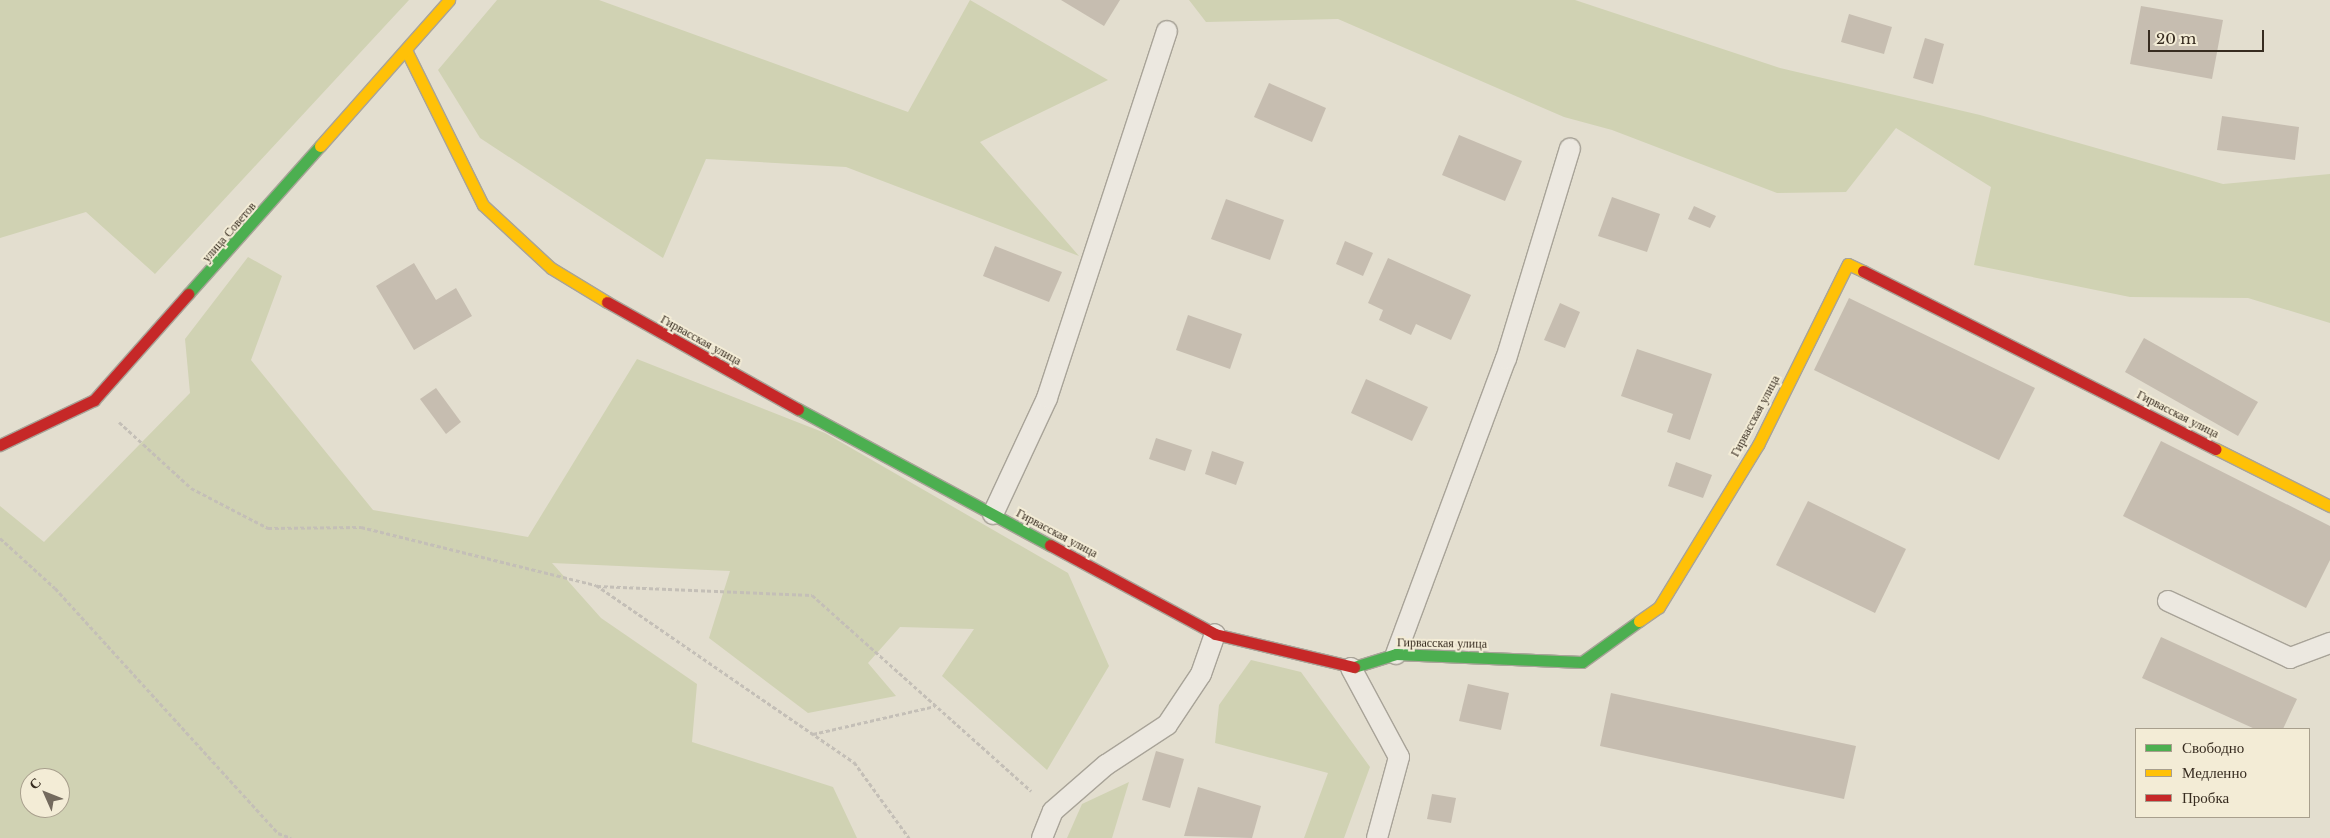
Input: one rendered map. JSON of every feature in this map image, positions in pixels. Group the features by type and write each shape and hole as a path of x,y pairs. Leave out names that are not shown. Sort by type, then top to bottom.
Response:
{"street":[{"name":"улица Советов","path":"0,445 94,400 449,0"},
{"name":"Гирвасская улица","path":"406,50 483,205 551,268 683,347 1214,634 1351,668 1396,654 1582,662 1659,607 1758,444 1848,264 2330,506"}],"lane":[{"path":"993,514 1047,398 1167,31"},
{"path":"1396,654 1506,359 1570,148"},
{"path":"2168,601 2290,658 2330,643"},
{"path":"1042,838 1053,811 1106,765 1167,726 1201,674 1214,634"},
{"path":"1351,668 1399,757 1377,838"}],"path":[{"path":"94,400 191,488 268,528 360,527 596,586 812,595 1053,811"},
{"path":"0,538 55,588 278,833 291,838"},
{"path":"596,586 854,762 909,838"},
{"path":"813,734 935,706"}],"green space":[{"path":"0,0 409,0 155,274 86,212 0,238"},
{"path":"497,0 599,0 908,112 970,0 1108,80 980,142 1079,256 846,167 706,159 663,258 480,138 438,70"},
{"path":"1189,0 1575,0 1780,68 1980,115 2223,184 2330,174 2330,323 2248,298 2130,297 1974,265 1991,187 1896,128 1846,192 1777,193 1612,130 1564,117 1338,19 1206,22"},
{"path":"248,257 282,276 251,360 373,510 528,537 637,359 825,433 1068,573 1109,666 1047,770 942,676 974,629 900,627 868,663 896,696 808,713 709,638 730,571 552,563 601,618 697,684 692,742 833,787 857,838 0,838 0,506 44,542 190,393 185,339"},
{"path":"1251,660 1301,672 1370,767 1344,838 1304,838 1328,773 1215,743 1219,705"},
{"path":"1129,782 1112,838 1067,838 1082,804"}],"building":[{"path":"1061,0 1120,0 1104,26"},
{"path":"2141,6 2223,20 2212,79 2130,64"},
{"path":"1849,14 1892,27 1884,54 1841,42"},
{"path":"1925,38 1944,44 1933,84 1913,78"},
{"path":"1269,83 1326,108 1312,142 1254,117"},
{"path":"2222,116 2299,127 2295,160 2217,150"},
{"path":"1459,135 1522,161 1505,201 1442,175"},
{"path":"1612,197 1660,214 1647,252 1598,236"},
{"path":"1226,199 1284,220 1270,260 1211,239"},
{"path":"1694,206 1716,216 1710,228 1688,219"},
{"path":"1345,241 1373,253 1363,276 1336,264"},
{"path":"995,246 1062,272 1049,302 983,276"},
{"path":"1388,258 1471,295 1451,340 1416,324 1411,335 1379,320 1383,310 1368,303"},
{"path":"414,263 436,300 456,288 472,316 414,350 376,286"},
{"path":"1849,298 2035,388 1999,460 1814,370"},
{"path":"1560,303 1580,312 1565,348 1544,340"},
{"path":"1188,315 1242,334 1230,369 1176,350"},
{"path":"2144,338 2258,402 2238,436 2125,372"},
{"path":"1637,349 1712,374 1690,440 1667,432 1673,414 1621,396"},
{"path":"1366,379 1428,407 1412,441 1351,413"},
{"path":"436,388 461,422 446,434 420,399"},
{"path":"1156,438 1192,450 1185,471 1149,459"},
{"path":"2161,441 2330,526 2330,560 2306,608 2123,516"},
{"path":"1212,451 1244,462 1236,485 1205,474"},
{"path":"1676,462 1712,475 1703,498 1668,486"},
{"path":"1808,501 1906,549 1875,613 1776,565"},
{"path":"2161,637 2297,699 2283,728 2253,728 2142,678"},
{"path":"1468,684 1509,693 1501,730 1459,721"},
{"path":"1611,693 1856,746 1844,799 1600,746"},
{"path":"1156,751 1184,759 1170,808 1142,800"},
{"path":"1198,787 1261,806 1252,838 1184,836"},
{"path":"1432,794 1456,798 1451,823 1427,819"}],"traffic: fast":[{"path":"188,294 320,146"},
{"path":"798,409 1050,545"},
{"path":"1354,667 1396,654 1582,662 1639,621"}],"traffic: slow":[{"path":"320,146 449,0"},
{"path":"406,50 483,205 551,268 607,302"},
{"path":"1639,621 1659,607 1758,445 1848,264 1863,271"},
{"path":"2216,449 2330,506"}],"traffic: jam":[{"path":"1863,271 2216,449"},
{"path":"0,445 94,400 188,294"},
{"path":"607,302 798,409"},
{"path":"1050,545 1215,634 1354,667"}]}
